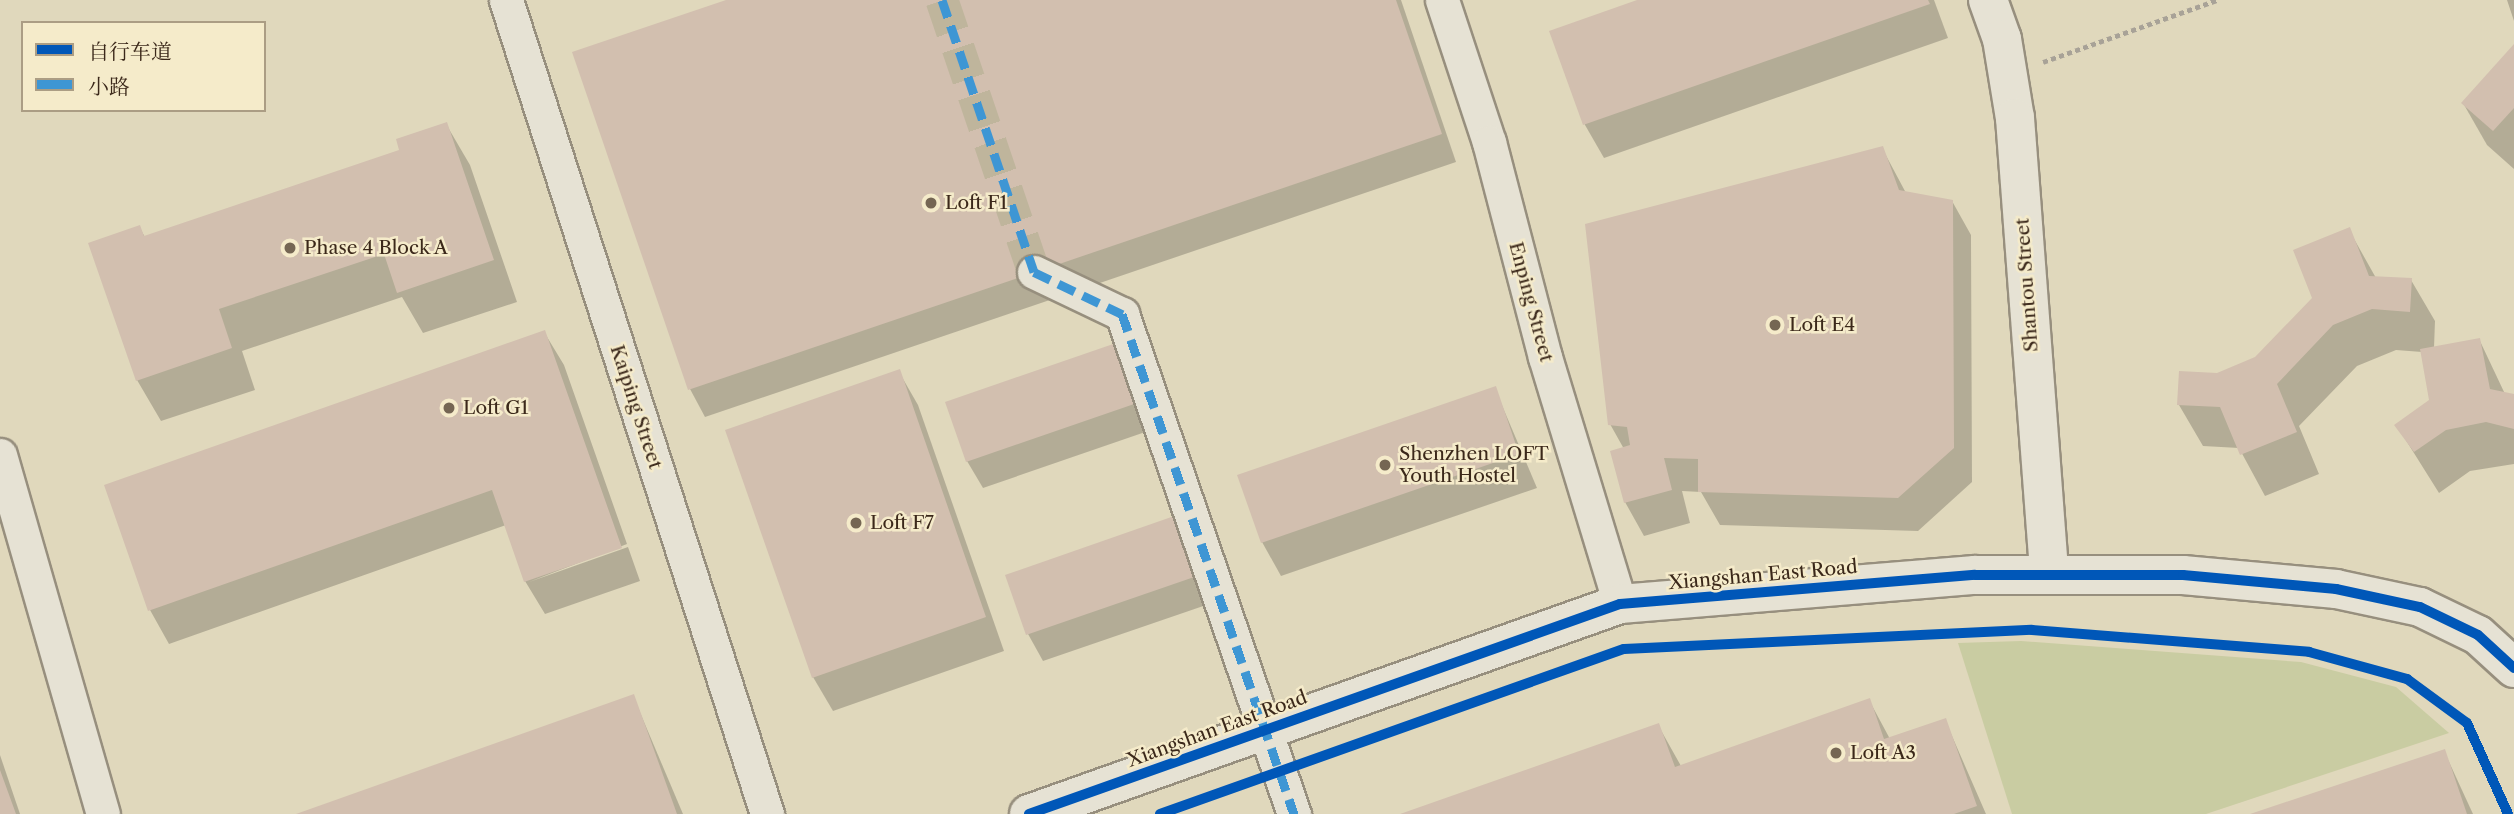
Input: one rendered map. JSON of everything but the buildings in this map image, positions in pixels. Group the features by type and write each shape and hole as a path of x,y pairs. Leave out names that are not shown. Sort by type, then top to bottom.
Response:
{"street":[{"name":"Kaiping Street","path":"506,0 767,814"},
{"name":"Enping Street","path":"1442,0 1489,142 1620,604"},
{"name":"Shantou Street","path":"1988,0 2008,75 2049,573"},
{"path":"1034,272 1122,314 1294,814"},
{"path":"0,455 103,814"},
{"name":"Xiangshan East Road","path":"1029,814 1620,604 2049,573 2183,575 2384,597 2453,620 2514,668"}],"path":[{"path":"2008,75 2217,0"}],"green space":[{"path":"2021,641 2301,662 2396,687 2449,733 2206,814 2012,814 1958,643"}],"tunnel":[{"path":"942,0 1034,272"}],"marked path":[{"path":"942,0 1034,272 1122,314 1294,814"}],"cycle path":[{"path":"1029,814 1620,604 1975,575 2183,575 2336,589 2420,607 2478,635 2514,668"},
{"path":"1160,814 1624,649 2032,630 2309,652 2407,679 2467,723 2508,814"}],"place":[{"name":"Loft F1","path":"931,203"},
{"name":"Phase 4 Block A","path":"290,248"},
{"name":"Loft E4","path":"1775,325"},
{"name":"Loft G1","path":"449,408"},
{"name":"Shenzhen LOFT Youth Hostel","path":"1385,465"},
{"name":"Loft F7","path":"856,523"},
{"name":"Loft A3","path":"1836,753"}]}
